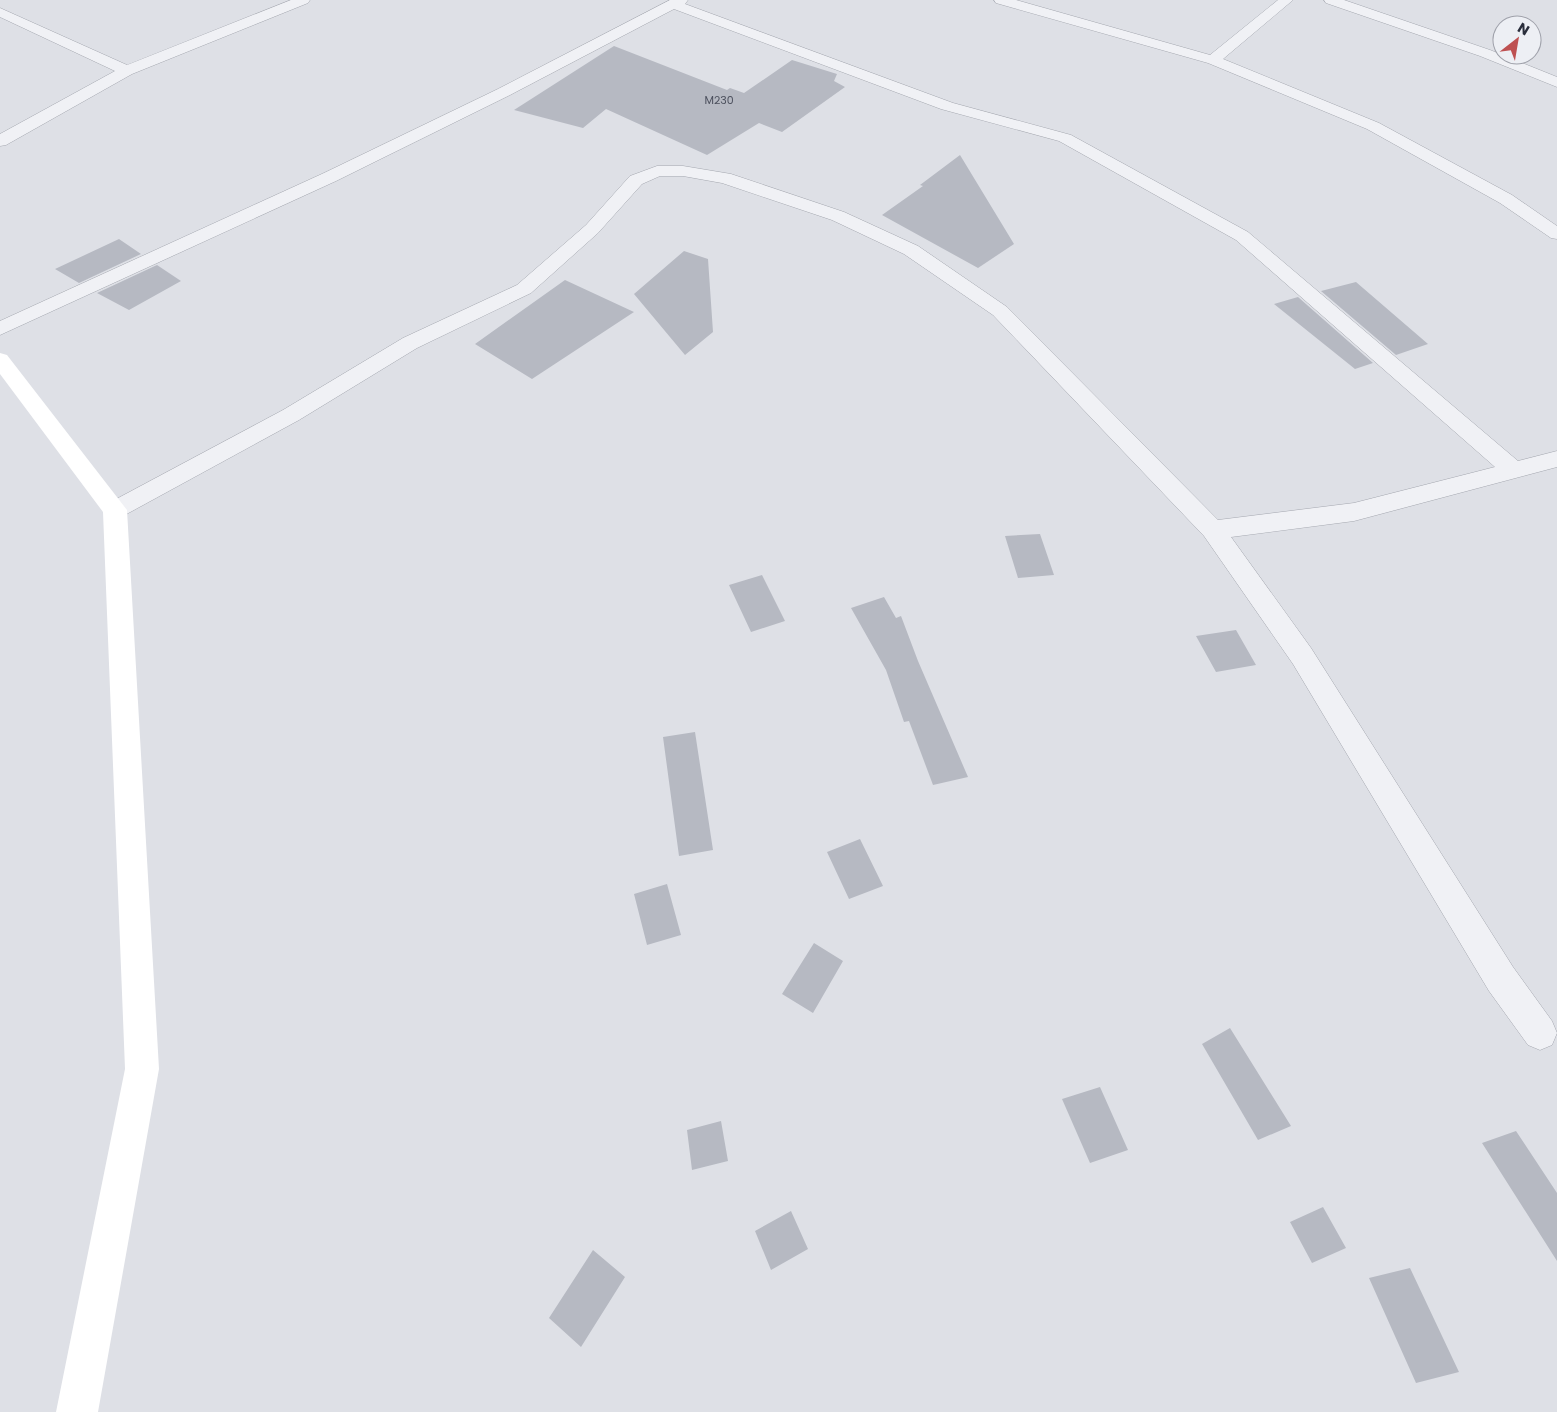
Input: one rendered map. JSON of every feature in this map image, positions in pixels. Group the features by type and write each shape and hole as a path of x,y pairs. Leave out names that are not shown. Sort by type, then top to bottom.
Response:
{"street":[{"path":"4,134 127,70 303,0"},
{"path":"1001,0 1213,60 1372,126 1506,199 1557,234"},
{"path":"1213,60 1286,0"},
{"path":"1331,0 1486,53 1557,82"},
{"path":"0,329 330,177 504,92 677,2 947,106 1065,138 1242,236 1513,470"},
{"path":"0,12 127,70"},
{"path":"115,510 291,415 410,343 524,288 592,229 636,180 657,171 682,171 725,178 838,216 919,256 1000,311 1212,530 1302,656 1501,978 1540,1033"},
{"path":"0,360 115,510 142,1069 78,1412"},
{"path":"1212,530 1354,512 1557,459"}],"building":[{"path":"614,46 727,90 730,88 744,93 792,60 837,74 834,81 845,87 782,132 759,123 707,155 606,109 583,128 514,110"},
{"path":"960,155 1014,244 978,268 882,215 923,186 920,185"},
{"path":"119,239 141,254 79,283 55,269"},
{"path":"684,251 708,259 713,332 685,355 634,294"},
{"path":"157,265 181,281 129,310 97,293"},
{"path":"565,280 634,312 532,379 475,344"},
{"path":"1356,282 1428,344 1396,355 1321,291"},
{"path":"1298,297 1373,363 1355,369 1274,304"},
{"path":"1040,534 1054,575 1018,578 1005,536"},
{"path":"762,575 785,621 751,632 729,585"},
{"path":"884,597 896,618 901,616 918,661 968,777 933,785 909,721 904,722 886,670 851,608"},
{"path":"1236,630 1256,665 1216,672 1196,636"},
{"path":"695,732 713,850 679,856 663,737"},
{"path":"860,839 883,886 849,899 827,852"},
{"path":"667,884 681,935 647,945 634,894"},
{"path":"814,943 843,961 813,1013 782,994"},
{"path":"1230,1028 1291,1126 1258,1140 1202,1044"},
{"path":"1100,1087 1128,1150 1090,1163 1062,1099"},
{"path":"721,1121 728,1161 692,1170 687,1130"},
{"path":"1516,1131 1557,1193 1557,1261 1482,1143"},
{"path":"1323,1207 1346,1248 1312,1263 1290,1222"},
{"path":"791,1211 808,1249 771,1270 755,1231"},
{"path":"593,1250 625,1277 581,1347 549,1318"},
{"path":"1410,1268 1459,1372 1416,1383 1369,1278"}]}
